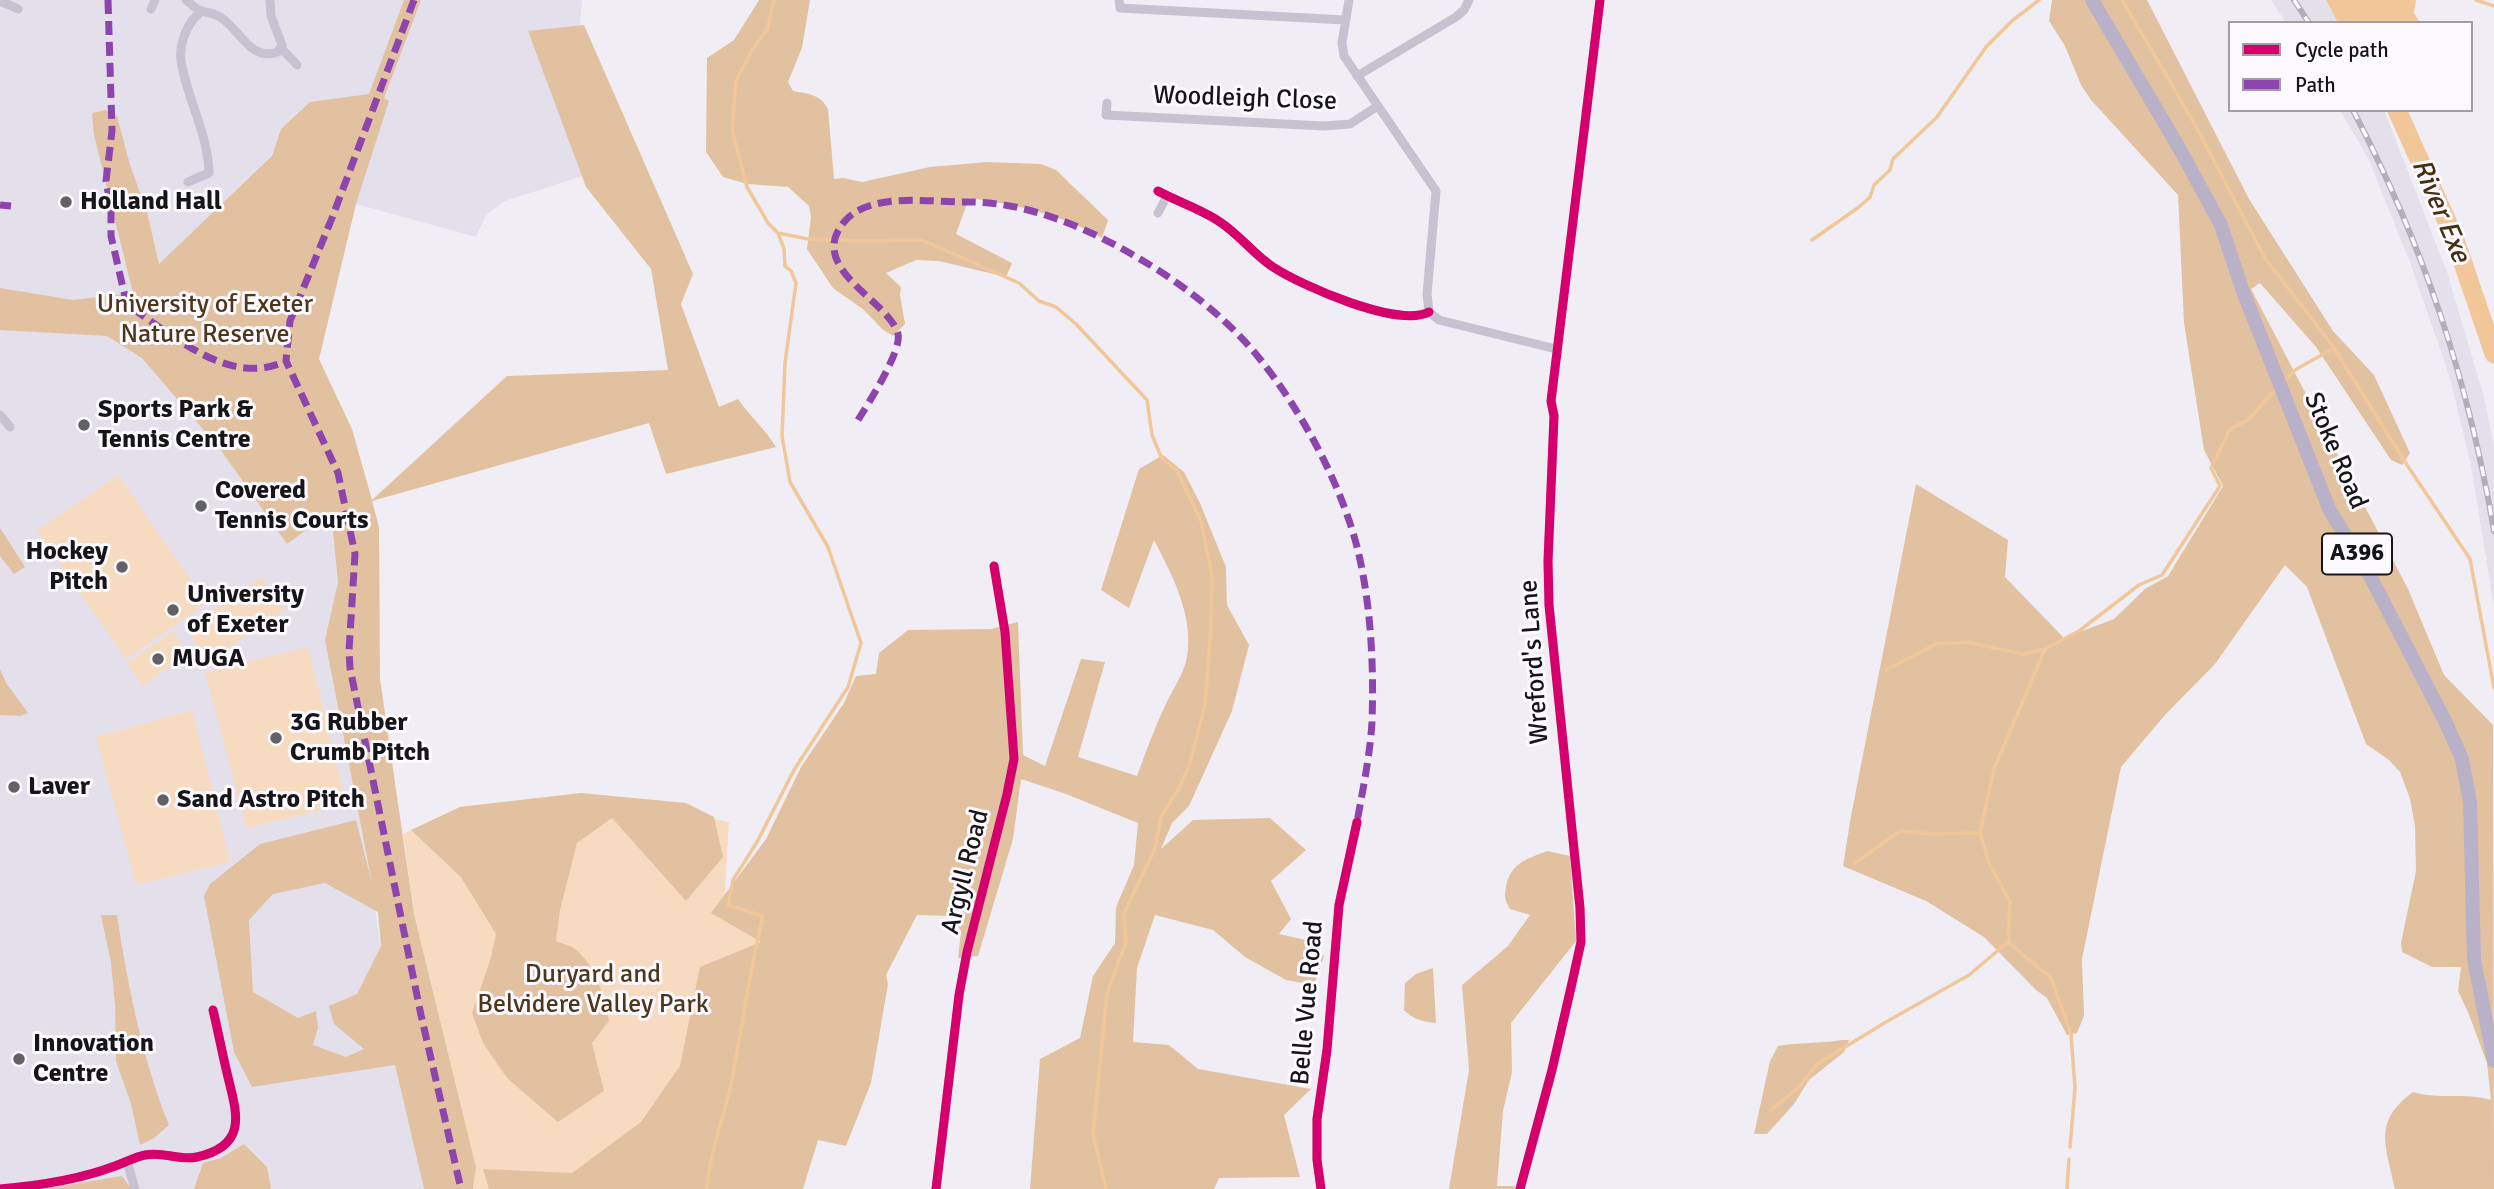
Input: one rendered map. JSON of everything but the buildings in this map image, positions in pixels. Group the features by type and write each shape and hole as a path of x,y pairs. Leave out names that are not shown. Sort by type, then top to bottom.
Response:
{"main road":[{"name":"Stoke Road","path":"2092,0 2221,225 2242,289 2330,511 2367,570 2462,759 2470,803 2474,960 2494,1061"}],"street":[{"path":"186,0 201,12 218,15 258,52 274,54 281,48 282,40 271,16 270,0"},
{"path":"1349,0 1342,50 1436,191 1427,294 1429,312 1439,320 1556,349"},
{"path":"1357,76 1456,17 1464,10 1469,0"},
{"name":"Wreford's Lane","path":"1520,1189 1552,1070 1581,942 1580,908 1549,605 1548,561 1554,416 1551,401 1600,0"},
{"path":"0,1 19,9"},
{"path":"1119,8 1345,20"},
{"path":"188,182 209,173 200,123 181,60 184,37 196,15 201,12"},
{"path":"281,48 297,65"},
{"name":"Woodleigh Close","path":"1107,103 1105,119 1344,125 1354,122 1378,106"},
{"path":"200,123 212,121"},
{"path":"1158,191 1219,221 1270,265 1292,278 1360,305 1412,317 1429,312"},
{"path":"1158,213 1167,196"},
{"path":"0,415 10,427"},
{"name":"Argyll Road","path":"936,1189 965,962 1014,759 1005,632 994,566"},
{"name":"Belle Vue Road","path":"1321,1189 1317,1160 1318,1119 1327,1050 1336,932 1343,882 1357,822"},
{"path":"0,1189 65,1179 155,1153 196,1158 213,1152 233,1133 237,1106 213,1010"},
{"path":"127,1161 135,1189"}],"shaded area":[{"name":"University of Exeter","path":"0,0 582,0 576,75 586,175 505,201 486,215 476,237 356,204 326,215 284,320 349,556 343,664 397,1073 424,1189 0,1189"},
{"path":"2271,0 2326,0 2337,21 2285,21"},
{"path":"2326,0 2416,0 2414,13 2419,21 2337,21"},
{"path":"2341,112 2385,112 2447,272 2484,397 2494,446 2494,607 2471,466 2450,378 2411,265 2369,160"}],"green space":[{"name":"University of Exeter Nature Reserve","path":"404,0 421,0 384,98 389,101 356,204 319,359 352,429 372,500 507,376 668,370 651,269 586,187 528,31 584,25 693,274 681,304 719,407 738,399 776,447 666,474 649,423 372,501 379,527 380,679 414,914 476,1167 473,1189 424,1189 395,1065 252,1087 234,1052 204,896 210,884 260,844 356,820 372,883 325,640 338,582 331,512 287,544 220,449 142,358 107,336 0,330 0,288 73,300 133,293 94,135 92,113 105,110 117,116 130,165 147,212 159,264 272,156 281,129 310,102 369,94","holes":["325,883 378,912 381,946 357,994 329,1006 334,1024 364,1049 346,1057 313,1045 318,1028 316,1011 298,1018 253,992 249,920 273,894"]},
{"path":"759,0 810,0 802,48 788,82 793,91 818,98 828,109 834,179 862,182 930,167 987,162 1041,164 1056,170 1108,220 1102,238 1071,223 1038,212 969,198 956,234 1012,263 1006,277 939,261 916,260 886,273 901,287 905,324 893,336 882,329 864,310 833,288 807,249 811,217 809,206 788,187 747,184 723,177 706,152 707,58 734,40"},
{"path":"2052,0 2147,0 2249,199 2333,331 2374,375 2410,453 2402,465 2391,460 2316,347 2260,283 2251,289 2408,589 2444,675 2493,725 2494,1189 2395,1189 2385,1136 2392,1114 2400,1103 2413,1092 2491,1100 2487,1063 2458,991 2461,967 2432,967 2402,952 2401,943 2416,871 2415,826 2410,799 2400,772 2389,760 2366,744 2307,587 2285,565 2215,664 2165,715 2121,767 2082,959 2084,1016 2077,1033 2067,1035 2047,998 1984,937 1926,901 1843,866 1916,484 2008,540 2005,577 2064,638 2114,619 2145,589 2168,576 2223,486 2204,450 2184,323 2178,195 2091,100 2081,85 2065,46 2049,21"},
{"path":"1163,455 1184,472 1200,503 1226,567 1227,605 1249,645 1232,711 1189,806 1172,823 1161,849 1193,820 1270,818 1306,850 1271,881 1291,919 1279,934 1310,941 1324,956 1314,985 1286,980 1245,957 1213,930 1155,915 1137,968 1133,1042 1169,1045 1198,1069 1311,1089 1284,1115 1300,1177 1219,1178 1214,1189 1030,1189 1040,1059 1080,1038 1093,976 1115,943 1116,907 1134,865 1138,823 1021,779 1013,839 978,956 958,958 961,931 951,916 917,915 886,975 888,984 871,1083 846,1146 818,1140 803,1189 489,1189 483,1169 572,1173 641,1122 680,1066 700,967 761,942 711,913 766,839 801,767 844,703 856,676 876,674 879,653 908,630 991,629 1018,622 1023,755 1045,766 1081,659 1105,662 1078,757 1137,776 1157,723 1181,676 1187,657 1187,626 1180,596 1154,540 1129,608 1101,590 1139,469"},
{"name":"Hockey Pitch","path":"118,475 207,603 126,659 37,531"},
{"path":"0,528 25,567 14,574 0,556"},
{"path":"261,577 285,609 206,664 188,628"},
{"name":"MUGA","path":"173,631 188,654 143,686 127,663"},
{"name":"3G Rubber Crumb Pitch","path":"308,647 346,804 246,828 205,672"},
{"path":"0,669 6,683 28,713 21,716 0,715"},
{"name":"Sand Astro Pitch","path":"192,710 230,862 136,885 96,737"},
{"name":"Duryard and Belvidere Valley Park","path":"581,793 729,822 724,905 767,912 715,1189 473,1189 476,1167 414,914 403,834 460,807"},
{"path":"581,793 686,803 714,817 723,857 686,901 612,818 577,843 560,910 556,941 572,947 587,961 601,991 609,1021 592,1043 604,1091 558,1122 507,1078 483,1043 472,1013 490,961 496,934 461,877 411,830 460,807"},
{"path":"1547,851 1570,856 1576,941 1511,1023 1512,1072 1503,1111 1497,1186 1515,1186 1514,1189 1449,1189 1469,1070 1462,985 1508,946 1530,915 1510,909 1505,896 1508,879 1520,863"},
{"path":"101,915 117,915 137,1021 159,1100 169,1125 154,1138 140,1145 131,1104 116,1061 111,963"},
{"path":"1433,968 1436,1023 1418,1020 1404,1010 1405,983 1416,974"},
{"path":"1849,1040 1844,1052 1809,1080 1794,1104 1767,1134 1754,1134 1770,1061 1778,1046"},
{"path":"244,1144 267,1167 271,1189 194,1189 203,1163 221,1158"},
{"path":"122,1176 131,1189 42,1189"}],"waterway":[{"path":"707,1189 711,1160 733,1074 763,916 728,905 733,880 757,842 794,770 848,687 861,643 828,547 790,482 782,436 785,363 796,283 791,271 785,266 784,249 778,233 768,223 747,187 732,130 736,81 752,50 767,30 774,0"},
{"path":"1812,240 1870,197 1874,185 1890,170 1893,159 1937,117 1986,47 2012,21 2039,0"},
{"path":"2122,0 2193,121 2265,258 2334,348 2470,559 2494,688"},
{"path":"2476,0 2494,6"},
{"name":"River Exe","path":"2398,112 2454,237 2494,354"},
{"path":"778,233 808,239 922,240 1019,283 1039,301 1056,307 1076,324 1147,400 1152,435 1162,459 1176,469 1201,521 1212,576 1205,705 1189,766 1161,817 1155,849 1124,913 1126,942 1107,993 1093,1134 1106,1189"},
{"path":"2284,381 2295,370 2334,348"},
{"path":"1771,1110 1799,1087 1817,1064 1969,975 2008,942 2010,902 1989,863 1980,833 1994,769 2045,649 2079,631 2139,585 2162,575 2220,486 2211,468 2230,429 2248,420 2276,389"},
{"path":"1886,670 1936,644 1967,642 2023,654 2045,649"},
{"path":"1855,863 1900,831 1931,834 1980,833"},
{"path":"2008,942 2051,978 2071,1034 2075,1088 2070,1147"},
{"path":"2067,1189 2069,1159"}],"railway":[{"path":"2294,0 2308,21"},
{"path":"2354,112 2401,212 2440,315 2471,420 2494,531"}],"marked path":[{"path":"108,0 112,131 106,181 111,209 111,236 127,305 182,343 223,363 243,368 265,368 286,361"},
{"path":"414,0 290,321 286,361 338,473 355,554 350,668 421,1015 461,1189"},
{"path":"858,420 883,377 898,342 898,334 891,321 841,268 835,254 835,238 845,221 869,206 885,202 935,201 988,203 1033,211 1078,227 1120,248 1155,268 1201,301 1243,339 1288,398 1318,448 1352,529 1366,596 1372,680 1371,734 1357,822"},
{"path":"0,205 11,206"}],"cycle path":[{"path":"1520,1189 1552,1070 1581,942 1580,908 1549,605 1548,561 1554,416 1551,401 1600,0"},
{"path":"1158,191 1220,222 1266,262 1327,294 1374,310 1396,314 1415,315 1429,312"},
{"path":"936,1189 959,995 1014,759 1005,632 994,566"},
{"path":"1321,1189 1317,1160 1317,1119 1327,1050 1339,905 1357,822"},
{"path":"0,1189 73,1178 102,1171 145,1155 197,1157 214,1152 225,1144 235,1125 234,1100 213,1010"}],"place":[{"name":"Holland Hall","path":"66,202"},
{"name":"Sports Park & Tennis Centre","path":"84,425"},
{"name":"Covered Tennis Courts","path":"201,506"},
{"name":"Hockey Pitch","path":"122,567"},
{"name":"University of Exeter","path":"173,610"},
{"name":"MUGA","path":"158,659"},
{"name":"3G Rubber Crumb Pitch","path":"276,738"},
{"name":"Laver","path":"14,787"},
{"name":"Sand Astro Pitch","path":"163,800"},
{"name":"Innovation Centre","path":"19,1059"}]}
